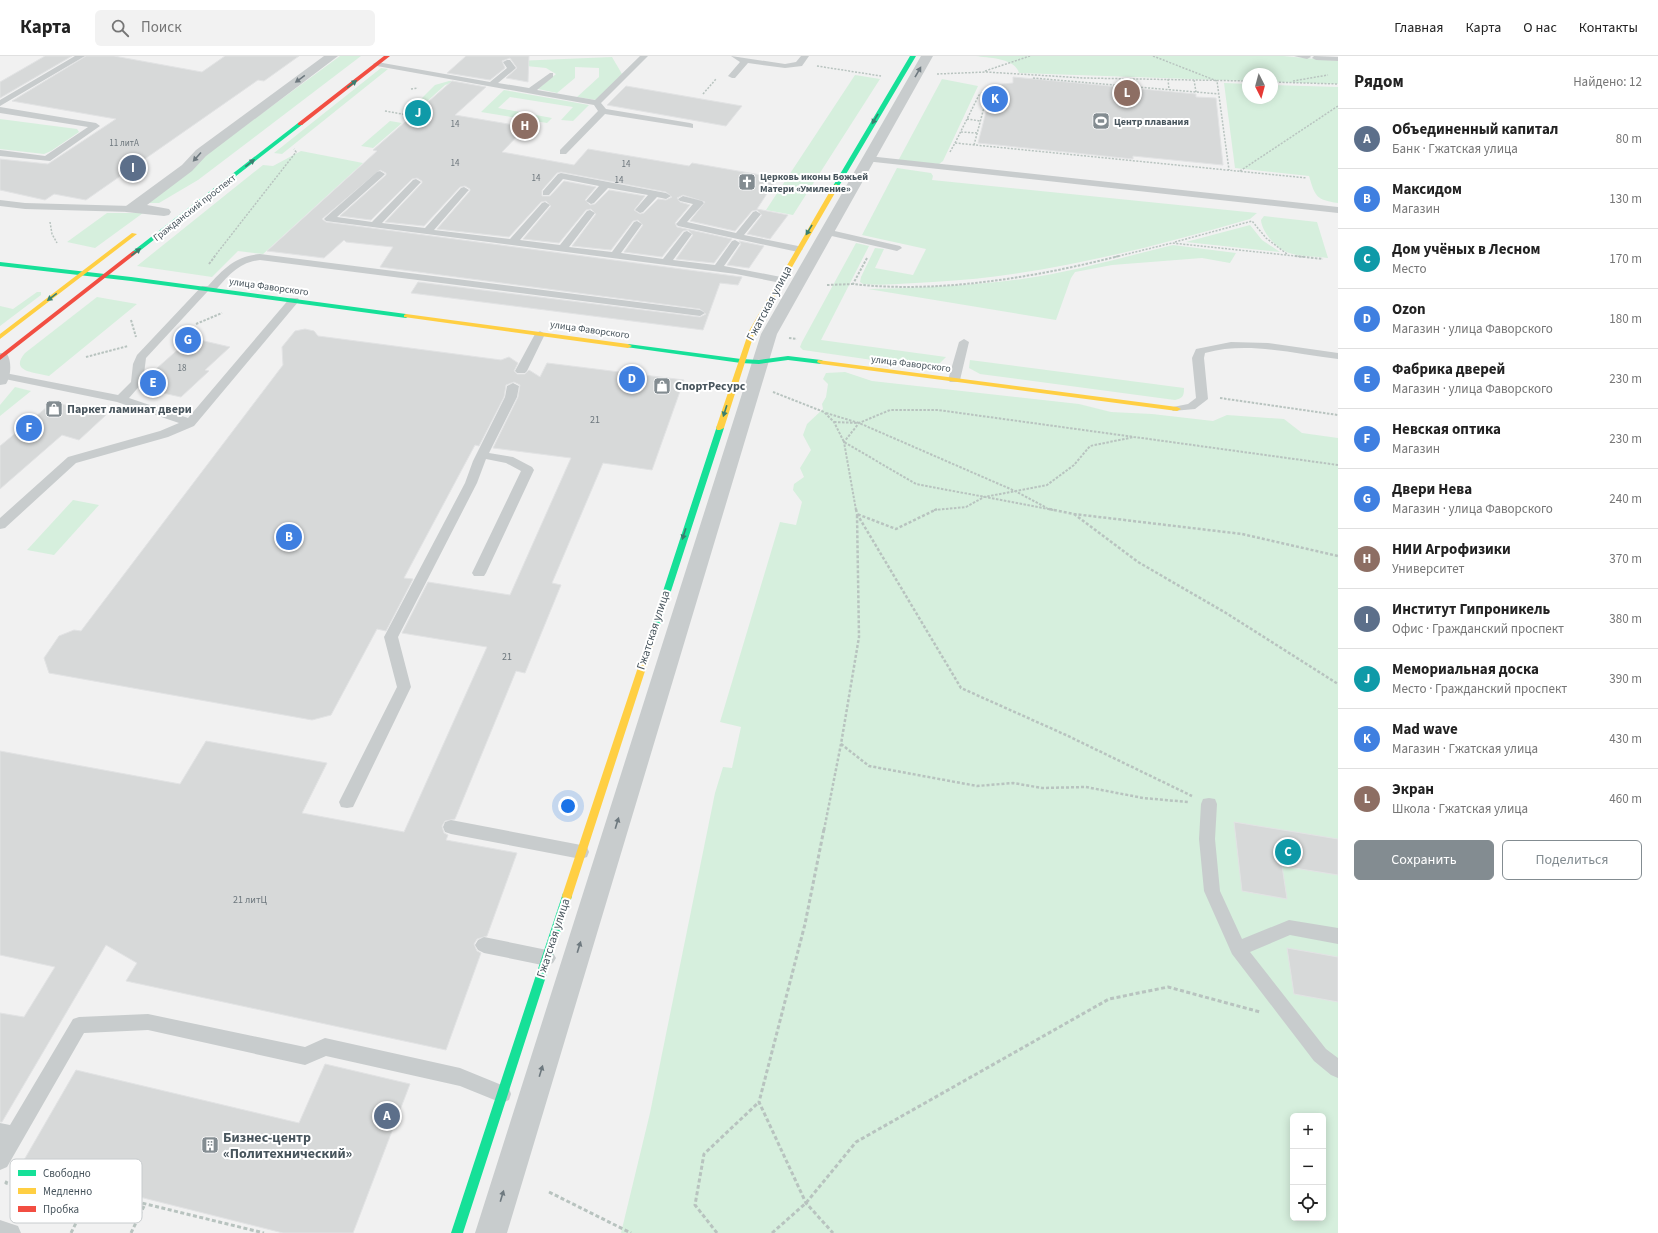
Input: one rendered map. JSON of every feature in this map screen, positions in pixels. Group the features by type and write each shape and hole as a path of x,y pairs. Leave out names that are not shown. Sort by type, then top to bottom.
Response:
{"street":[{"path":"131,209 188,168 201,153 332,56"},
{"name":"Гражданский проспект","path":"1,368 105,276 387,56"},
{"name":"Гжатская улица","path":"492,1233 750,361 752,331 798,249 913,56"},
{"name":"Гжатская улица","path":"457,1233 581,852 750,361 769,334 927,56"},
{"name":"Гражданский проспект","path":"131,209 167,209"},
{"name":"Гражданский проспект","path":"151,221 167,209"},
{"name":"Гражданский проспект","path":"0,337 139,231"},
{"name":"улица Фаворского","path":"0,264 294,300 750,361 788,358 1177,409"}],"lane":[{"path":"0,103 81,56"},
{"path":"597,103 644,56"},
{"path":"735,56 746,60 785,66 799,64 805,56"},
{"path":"1298,56 1307,57"},
{"path":"1316,58 1338,60"},
{"path":"732,76 746,60"},
{"path":"492,84 512,68 507,62"},
{"path":"377,64 597,103 604,111 690,126"},
{"path":"531,91 550,75"},
{"path":"0,110 96,126 47,159 0,153"},
{"path":"563,152 604,111"},
{"path":"868,159 1338,210"},
{"path":"380,174 329,219 666,262 781,280"},
{"path":"546,193 561,176 666,196"},
{"path":"374,225 416,182"},
{"path":"591,201 606,184"},
{"path":"427,232 464,190"},
{"path":"640,210 655,194"},
{"path":"683,199 699,202 681,224 736,240 798,249"},
{"path":"0,203 48,207 131,209"},
{"path":"512,243 545,205"},
{"path":"562,249 590,214"},
{"path":"717,269 736,240 756,214"},
{"path":"614,256 637,224"},
{"path":"826,232 897,248"},
{"path":"666,262 687,234"},
{"path":"120,399 133,388 138,379 137,365 141,357 160,336 208,289 235,263 242,259 260,257 700,313"},
{"path":"0,525 72,460 164,434 190,423 294,300"},
{"path":"521,370 540,334"},
{"path":"954,380 964,342"},
{"path":"1177,409 1192,407 1202,399 1198,358 1200,351 1210,347 1234,344 1338,356"},
{"path":"1,368 120,399 190,423"},
{"path":"346,802 404,687 391,637 471,483 482,455 511,397 514,386"},
{"path":"479,573 528,470 509,460 482,455"},
{"path":"1209,804 1207,839 1212,891 1238,949 1320,1055 1338,1068"},
{"path":"451,827 581,852"},
{"path":"1238,949 1289,927 1338,936"},
{"path":"484,945 547,958"},
{"path":"0,1160 7,1134 79,1025 148,1022 305,1056 325,1047 460,1077 502,1094"},
{"path":"0,1230 11,1233"}],"path":[{"path":"983,72 1030,56"},
{"path":"1153,56 1217,81"},
{"path":"799,64 887,77"},
{"path":"942,74 983,72 1219,94"},
{"path":"1289,82 1331,74"},
{"path":"1023,76 1242,81"},
{"path":"1091,78 1092,83"},
{"path":"1116,78 1116,85"},
{"path":"1168,79 1169,90"},
{"path":"1194,80 1196,92"},
{"path":"1217,81 1229,170"},
{"path":"1278,82 1338,84"},
{"path":"942,168 979,95 985,90 986,96 974,145"},
{"path":"1239,171 1338,106"},
{"path":"384,111 413,116"},
{"path":"967,119 980,121"},
{"path":"961,132 977,133"},
{"path":"955,143 1307,178"},
{"path":"209,264 296,152 293,148"},
{"path":"48,207 52,234 57,243"},
{"path":"826,285 923,285 1020,277 1091,263 1252,221 1266,238 1288,255"},
{"path":"853,284 875,243"},
{"path":"1172,243 1322,259"},
{"path":"86,357 160,336"},
{"path":"778,392 824,412 859,423 1015,491 1051,510"},
{"path":"1202,395 1320,411 1338,415"},
{"path":"834,422 859,423 890,410 938,410 1338,466"},
{"path":"717,1233 695,1205 704,1154 759,1102 805,924 841,744 859,637 857,514 844,442 834,422 824,412"},
{"path":"844,442 859,423"},
{"path":"857,514 896,529 938,509 966,507 984,497 1047,485 1074,465 1090,446 1134,437"},
{"path":"844,442 916,484 1074,514 1242,534 1338,556"},
{"path":"857,514 961,688 1066,735 1209,804"},
{"path":"1074,514 1138,562 1226,613 1338,684"},
{"path":"841,744 869,766 977,786 1013,782 1042,788 1086,787 1143,798 1209,804"},
{"path":"772,1233 806,1203 856,1142 1109,1000 1168,987 1295,1022"},
{"path":"759,1102 806,1203 833,1233"},
{"path":"10,1177 6,1183 10,1184"},
{"path":"549,1192 622,1230 631,1233"},
{"path":"142,1203 264,1233"},
{"path":"142,1210 145,1204"},
{"path":"71,1233 76,1223"},
{"path":"131,1233 136,1223"}],"green space":[{"path":"340,56 361,56 198,180 159,203 149,203 208,153"},
{"path":"976,56 1283,56 1338,61 1338,84 1278,82 1278,68 1242,68 1242,81 1019,73 1017,68 1012,64 994,58"},
{"path":"612,57 622,74 596,100 577,97 599,77 599,68 575,67 575,78 557,93 538,89 556,74 546,68 516,65 516,61"},
{"path":"381,68 388,69 282,154 274,153"},
{"path":"855,75 880,79 793,215 766,210"},
{"path":"942,79 978,86 943,161 939,164 898,161"},
{"path":"449,81 456,81 445,85 421,107 413,107 435,85"},
{"path":"1224,83 1242,84 1242,104 1278,104 1278,85 1338,87 1338,203 1325,200 1318,196 1315,193 1309,176 1235,168"},
{"path":"504,90 589,105 573,121 561,120 573,107 510,97 498,108 552,118 547,123 481,112"},
{"path":"0,119 77,129 79,132 44,154 0,149"},
{"path":"390,121 402,123 373,148 361,146"},
{"path":"301,151 363,163 263,254 238,251 212,277 137,266 263,165 273,166"},
{"path":"897,168 931,173 933,176 932,180 1257,213 1250,219 1172,241 1093,260 1013,274 973,279 880,285 863,284 860,282 861,277 875,248 884,249 875,268 913,275 926,249 862,235"},
{"path":"107,213 143,213 95,248 67,242"},
{"path":"1264,216 1317,222 1328,258 1303,256 1284,251 1271,240 1264,230 1261,220"},
{"path":"1250,225 1262,240 1280,252 1186,242"},
{"path":"856,243 869,246 821,340 946,357 937,366 928,368 803,350 800,347"},
{"path":"1173,245 1236,253 1230,263 1202,258 1112,265 1075,272 1071,278 1056,320 868,289 945,286 1022,279 1079,268"},
{"path":"37,292 41,292 41,295 0,326 0,306 13,309"},
{"path":"97,297 137,304 49,376 31,372 22,368 20,364 21,359 25,353"},
{"path":"970,360 1184,388 1184,393 1180,398 1175,400 980,374 969,368"},
{"path":"845,372 872,381 1079,404 1111,412 1152,414 1213,421 1227,415 1284,419 1302,433 1338,438 1338,1233 621,1233 650,1113 715,793 723,767 732,768 741,727 720,722 780,522 796,525 802,502 793,490 794,484 804,477 800,468 811,450 803,435 807,424 823,409 822,404 826,397 828,384 823,379 826,373"},
{"path":"15,387 31,391 0,416 0,405"},
{"path":"73,500 99,505 54,555 27,550"}],"building":[{"path":"45,56 72,56 0,98 0,82"},
{"path":"86,56 114,56 202,72 225,56 299,56 264,81 258,80 86,200 54,194 45,200 0,190 0,159 48,164 116,119 12,101"},
{"path":"466,56 529,56 528,82 506,78 517,68 510,58 502,61 505,68 490,80 447,73"},
{"name":"Центр плавания","path":"1013,77 1196,94 1196,97 1216,98 1223,165 1133,156 1133,159 978,143 993,85 1013,83"},
{"path":"452,81 486,87 455,115 526,127 502,152 574,165 588,149 689,166 692,163 761,175 759,178 764,179 763,181 774,183 757,209 788,215 770,239 747,234 762,215 757,210 752,211 735,231 690,221 705,202 683,195 677,198 680,202 690,205 675,223 677,227 732,239 714,263 676,259 693,235 688,230 683,231 662,257 624,252 643,225 638,220 633,221 611,250 572,246 596,214 591,209 586,210 559,243 523,239 551,206 546,201 541,202 509,237 437,229 470,191 470,189 465,186 460,187 424,226 385,222 422,183 422,181 417,178 412,179 371,220 340,216 386,175 386,173 380,170 322,219 326,222 742,277 738,285 720,283 703,330 411,293 418,282 700,317 706,314 700,309 380,267 393,247 346,242 344,240 324,258 267,251 377,151 373,150","holes":["561,172 666,192 672,197 666,200 658,199 644,213 640,214 634,210 645,196 609,190 595,204 590,205 585,200 596,187 564,181 550,196 542,196 542,190 557,173"]},
{"path":"626,86 742,106 726,126 607,105"},
{"path":"739,241 764,246 749,268 727,265 741,244"},
{"path":"305,329 314,331 318,336 501,360 509,357 518,363 514,371 517,374 525,374 529,370 540,377 547,363 684,380 652,470 603,463 552,583 561,585 525,673 516,671 455,819 445,821 442,826 444,833 448,835 446,840 517,853 487,936 477,939 474,944 477,951 481,953 446,1050 126,981 137,963 106,945 2,1122 0,1122 0,1013 24,1017 55,967 0,955 0,751 180,784 206,741 327,763 302,813 404,832 487,647 402,633 428,582 510,595 571,458 493,448 518,397 520,385 514,382 506,385 504,397 479,446 475,445 404,578 413,579 386,631 377,629 331,715 312,720 49,673 44,658 59,636 74,630 81,631 283,365 282,347 295,331"},
{"path":"191,338 230,347 205,370 209,371 181,397 140,388 160,370 156,369"},
{"path":"53,402 106,415 79,440 62,435 0,489 0,446"},
{"path":"1234,822 1338,839 1338,875 1282,866 1287,899 1242,891"},
{"path":"1287,948 1338,957 1338,1002 1294,994"},
{"name":"Бизнес-центр «Политехнический»","path":"325,1064 410,1084 353,1233 283,1233 142,1198 142,1159 25,1159 76,1070 299,1123"}],"traffic: fast":[{"path":"836,186 913,56"},
{"path":"135,252 300,124"},
{"path":"0,264 131,279 406,316"},
{"path":"628,346 741,361 759,362 788,358 821,362"},
{"path":"654,631 720,428"},
{"path":"457,1233 567,896"}],"traffic: slow":[{"path":"720,428 752,331 836,186"},
{"path":"0,337 134,234"},
{"path":"406,316 628,346"},
{"path":"821,362 1177,409"},
{"path":"567,896 654,631"}],"traffic: jam":[{"path":"300,124 387,56"},
{"path":"0,358 135,252"}],"place":[{"name":"Экран","path":"1127,93"},
{"name":"Mad wave","path":"995,99"},
{"name":"Мемориальная доска","path":"418,113"},
{"name":"Центр плавания","path":"1101,121"},
{"name":"НИИ Агрофизики","path":"525,126"},
{"name":"Институт Гипроникель","path":"133,168"},
{"name":"Церковь иконы Божьей Матери «Умиление»","path":"747,182"},
{"name":"Двери Нева","path":"188,340"},
{"name":"Ozon","path":"632,379"},
{"name":"Фабрика дверей","path":"153,383"},
{"name":"СпортРесурс","path":"662,386"},
{"name":"Паркет ламинат двери","path":"54,409"},
{"name":"Невская оптика","path":"29,428"},
{"name":"Максидом","path":"289,537"},
{"name":"Дом учёных в Лесном","path":"1288,852"},
{"name":"Объединенный капитал","path":"387,1116"},
{"name":"Бизнес-центр «Политехнический»","path":"210,1145"}]}
